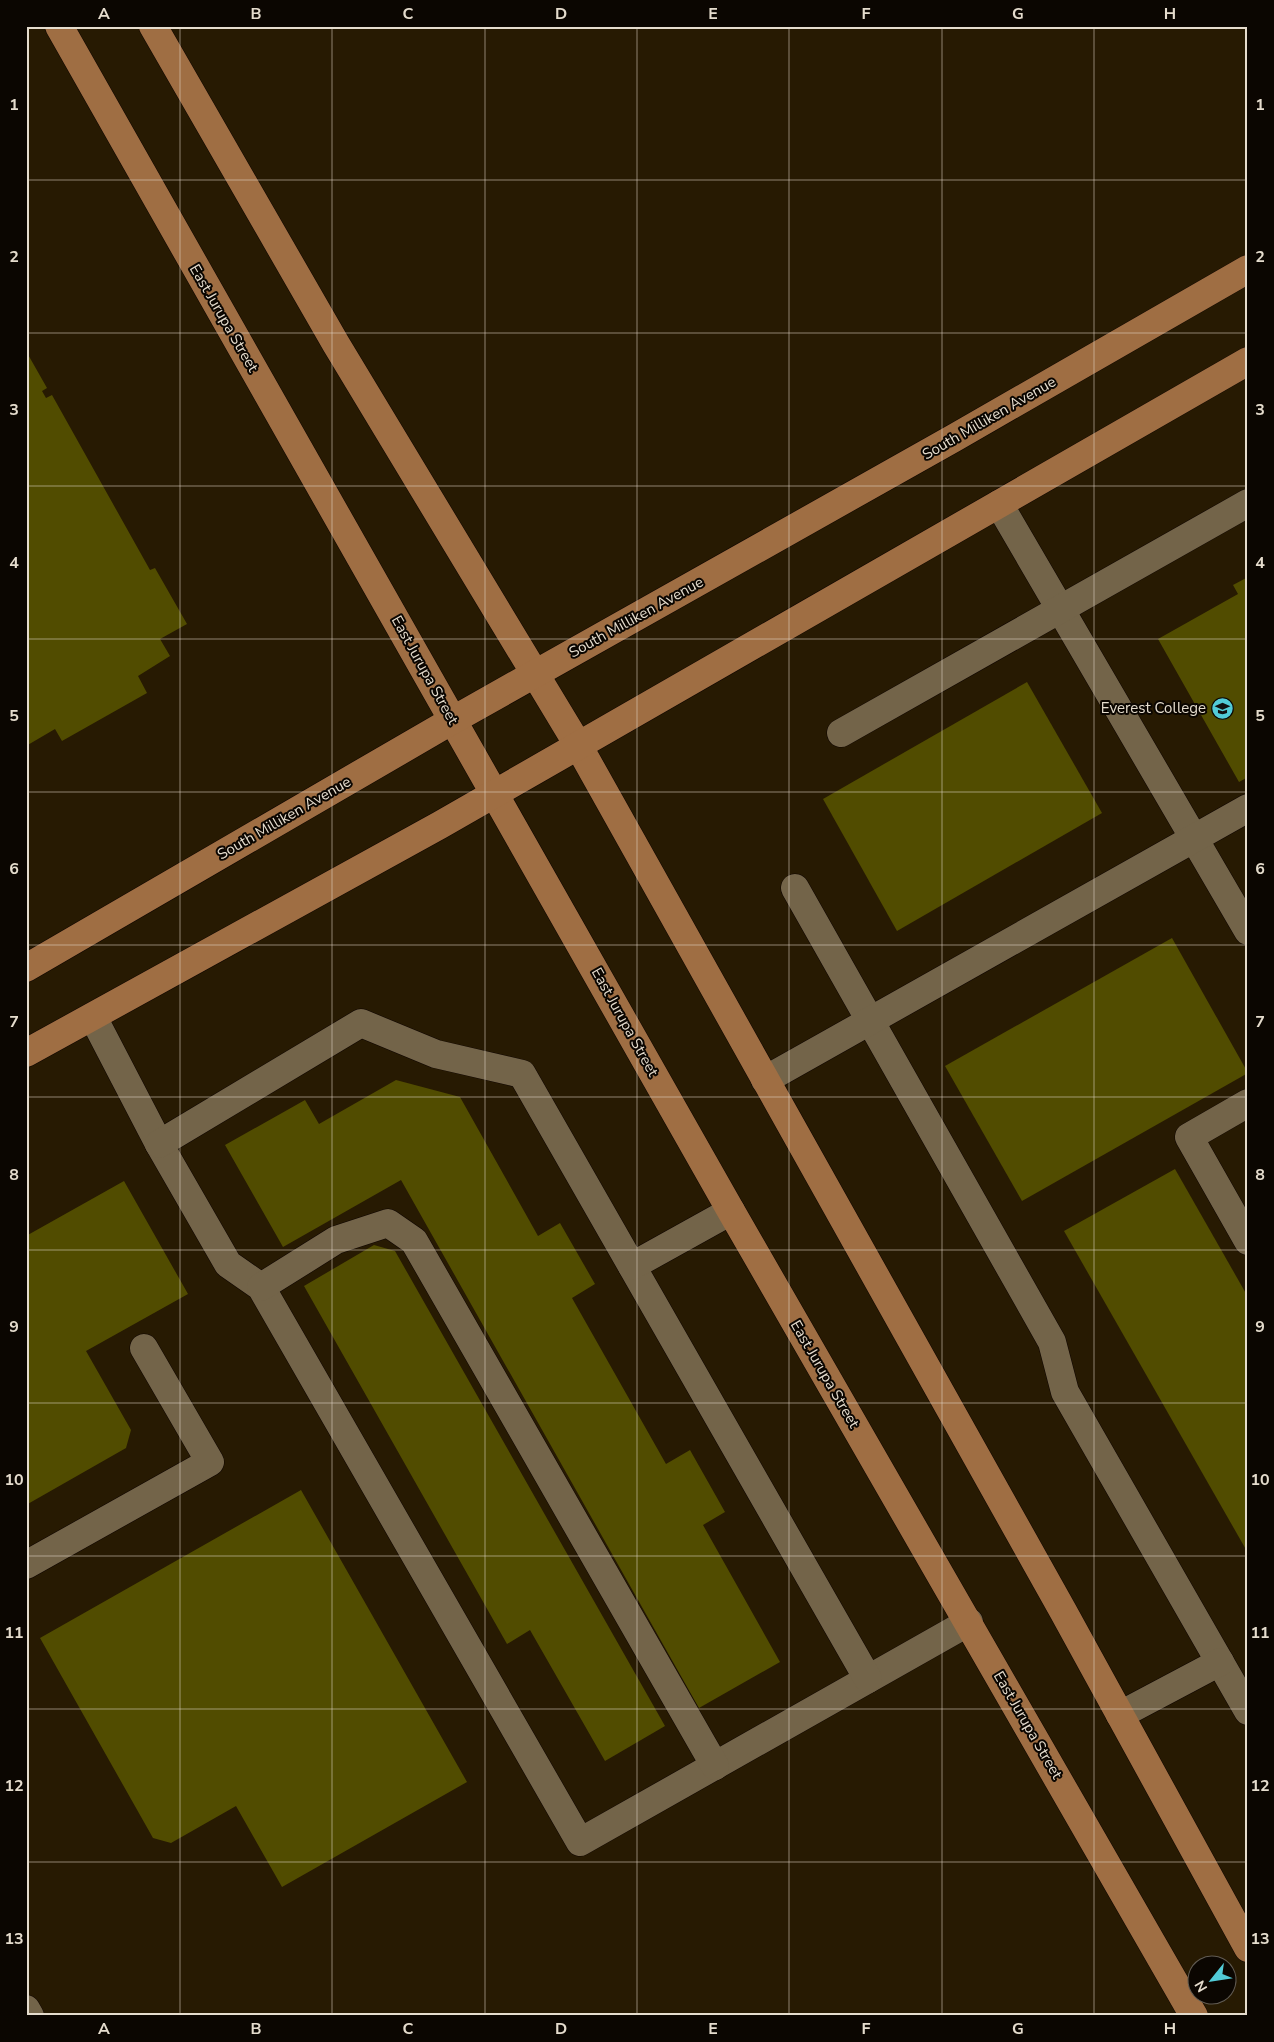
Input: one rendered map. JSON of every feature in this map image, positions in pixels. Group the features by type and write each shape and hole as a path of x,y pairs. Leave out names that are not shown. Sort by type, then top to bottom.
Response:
{"main road":[{"name":"East Jurupa Street","path":"59,26 731,1211 1194,2016"},
{"path":"153,26 336,344 578,745 1120,1715 1248,1948"},
{"name":"South Milliken Avenue","path":"26,968 453,720 963,433 1248,269"},
{"path":"26,1053 495,793 1248,361"}],"lane":[{"path":"841,733 1248,503"},
{"path":"1000,504 1248,931"},
{"path":"765,1080 1248,808"},
{"path":"795,888 1052,1342 1066,1392 1248,1711"},
{"path":"93,1017 159,1144 228,1264 261,1287 580,1842 969,1622"},
{"path":"159,1144 361,1023 436,1054 522,1074 868,1679"},
{"path":"1248,1102 1189,1137 1248,1241"},
{"path":"632,1266 731,1211"},
{"path":"261,1287 336,1240 388,1223 414,1241 715,1766"},
{"path":"26,1565 210,1462 144,1348"},
{"path":"1120,1715 1220,1662"},
{"path":"26,2009 30,2016"}],"building":[{"path":"26,351 47,388 42,391 46,398 52,395 150,570 155,568 187,624 160,639 170,656 138,676 147,693 62,741 55,729 26,746"},
{"name":"Everest College","path":"1248,577 1248,777 1239,782 1158,639 1238,594 1233,585"},
{"path":"1027,682 1102,813 897,931 823,799"},
{"path":"1172,938 1248,1073 1022,1201 945,1066"},
{"path":"396,1080 460,1097 538,1236 560,1223 595,1284 572,1298 666,1464 690,1450 725,1512 703,1525 780,1662 699,1708 401,1180 283,1247 225,1145 305,1100 319,1124"},
{"path":"1175,1169 1248,1297 1248,1553 1064,1231"},
{"path":"124,1181 188,1294 86,1351 131,1430 126,1448 26,1505 26,1236"},
{"path":"374,1245 395,1251 665,1726 605,1761 530,1630 507,1644 304,1286"},
{"path":"301,1490 467,1782 282,1887 236,1806 171,1843 153,1838 40,1638"}],"place":[{"name":"Everest College","path":"1222,708"}]}
